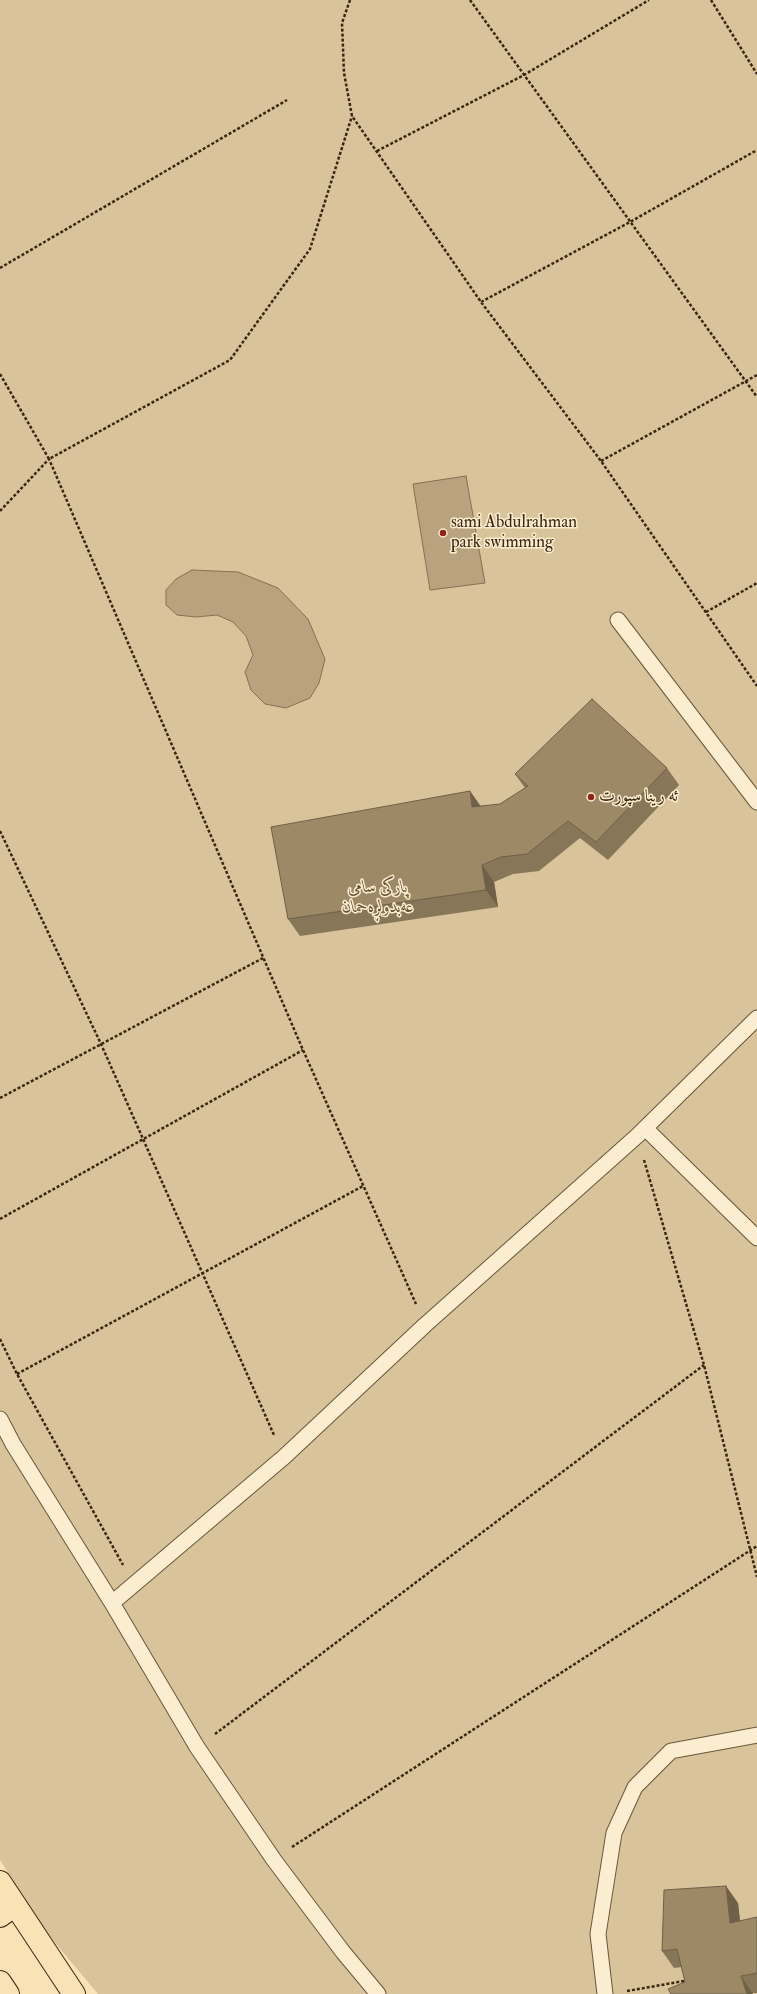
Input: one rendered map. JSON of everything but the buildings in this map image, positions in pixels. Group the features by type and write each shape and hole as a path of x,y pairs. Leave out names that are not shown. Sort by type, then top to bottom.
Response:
{"main road":[{"path":"0,1882 8,1910 74,1994"},
{"path":"0,1982 8,1994"}],"lane":[{"path":"618,620 757,802"},
{"path":"112,1603 284,1457 425,1325 641,1132 757,1018"},
{"path":"641,1132 757,1238"},
{"path":"0,1419 13,1444 112,1603 197,1747 274,1860 343,1952 378,1994"},
{"path":"605,1994 598,1934 614,1833 635,1787 671,1751 757,1735"}],"path":[{"path":"350,0 342,23 344,74 352,116 481,302 601,461 757,686"},
{"path":"470,0 757,397"},
{"path":"377,151 524,75 650,0"},
{"path":"711,0 757,74"},
{"path":"0,268 287,100"},
{"path":"0,511 49,459 230,360 310,249 352,116"},
{"path":"481,302 630,222 757,150"},
{"path":"0,374 49,459 263,958 425,1325"},
{"path":"601,461 757,375"},
{"path":"706,612 757,583"},
{"path":"0,831 101,1044 284,1457"},
{"path":"0,1098 263,958"},
{"path":"0,1219 303,1050"},
{"path":"641,1132 704,1365 757,1577"},
{"path":"17,1374 363,1186"},
{"path":"0,1339 17,1374 134,1585"},
{"path":"197,1747 704,1365"},
{"path":"274,1860 757,1546"},
{"path":"625,1991 684,1981"}],"green space":[{"name":"پارکی سامی عەبدولڕەحمان","path":"0,0 757,0 757,1994 98,1994 46,1932 0,1860"}],"shaded area":[{"path":"466,476 485,583 430,590 413,484"},
{"path":"192,570 238,572 278,588 308,619 325,659 319,683 310,698 286,708 265,704 251,690 245,672 253,655 246,636 233,622 217,615 196,617 177,615 166,605 166,590 176,579"}],"place":[{"name":"sami Abdulrahman park swimming","path":"443,533"},
{"name":"ئه رينا سپورت","path":"591,797"}]}
